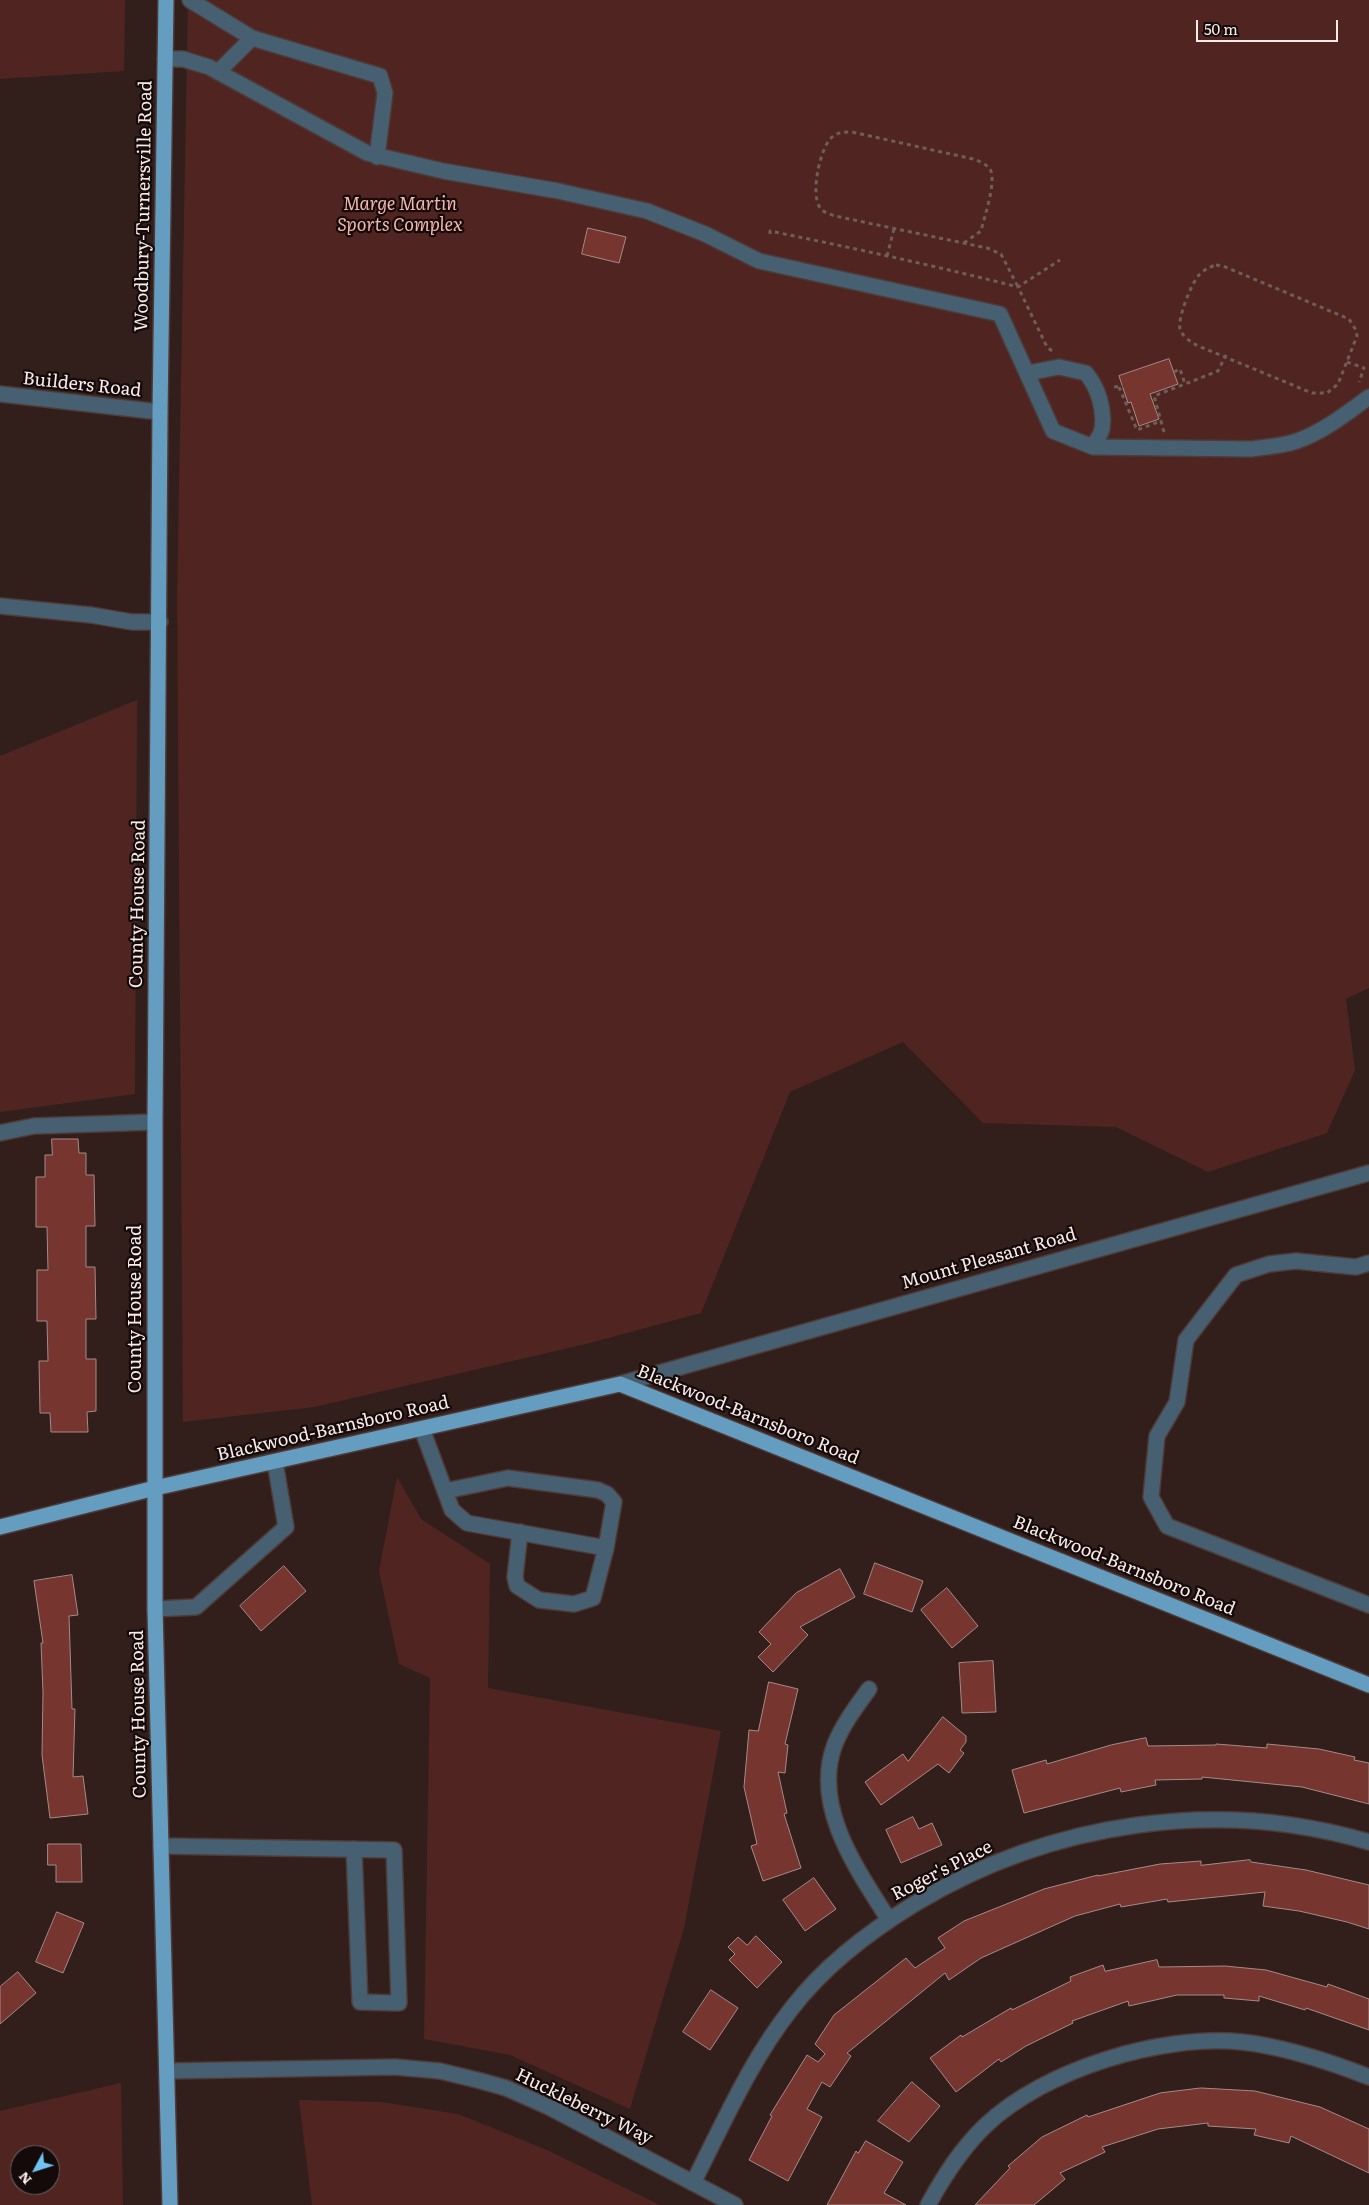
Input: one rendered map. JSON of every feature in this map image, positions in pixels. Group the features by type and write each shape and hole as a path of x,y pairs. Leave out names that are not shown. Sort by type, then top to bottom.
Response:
{"main road":[{"name":"Woodbury-Turnersville Road","path":"160,412 166,0"},
{"name":"County House Road","path":"160,412 155,1122 155,1609 170,2205"},
{"name":"Blackwood-Barnsboro Road","path":"0,1527 155,1488 620,1384 1369,1685"}],"street":[{"path":"190,0 252,38 380,76 385,93 377,156"},
{"path":"218,72 252,38"},
{"path":"165,59 183,59 209,67 366,154 443,172 596,199 639,209 705,234 760,261 1000,314 1028,372 1053,431 1092,447 1251,449 1296,442 1350,411 1369,397"},
{"path":"1028,372 1059,367 1086,373 1096,386 1102,430 1092,447"},
{"name":"Builders Road","path":"0,394 160,412"},
{"path":"0,606 91,614 132,622 160,622"},
{"path":"0,1133 34,1126 155,1122"},
{"name":"Mount Pleasant Road","path":"620,1384 1369,1173"},
{"path":"1369,1263 1356,1268 1296,1261 1269,1264 1236,1275 1186,1340 1177,1402 1157,1436 1151,1497 1168,1526 1369,1605"},
{"path":"422,1429 452,1510 467,1523 606,1548"},
{"path":"155,1609 196,1607 286,1526 275,1462"},
{"path":"445,1491 508,1478 598,1490 608,1494 614,1502 606,1548 593,1598 574,1604 539,1600 517,1586 514,1576 520,1532"},
{"path":"869,1689 845,1722 834,1745 829,1763 828,1785 839,1834 845,1848 889,1920"},
{"name":"Roger's Place","path":"693,2183 751,2069 792,2007 829,1968 857,1944 889,1920 946,1886 994,1863 1058,1842 1141,1824 1190,1820 1242,1821 1317,1830 1369,1842"},
{"path":"161,1846 354,1849 394,1850 399,2003 360,2002 354,1849"},
{"path":"928,2205 943,2177 957,2158 972,2140 1001,2113 1054,2080 1117,2056 1185,2044 1239,2042 1306,2055 1369,2077"},
{"name":"Huckleberry Way","path":"167,2071 365,2067 440,2071 506,2088 529,2098 736,2205"}],"path":[{"path":"964,243 981,231 993,181 990,170 984,164 973,159 852,132 844,132 833,136 824,148 815,191 819,207 835,216 964,243 1001,254 1047,347 1056,354"},
{"path":"887,256 894,229"},
{"path":"770,234 770,231 1018,287 1060,260"},
{"path":"1216,265 1236,271 1349,319 1356,330 1357,336 1338,384 1326,393 1320,394 1302,390 1226,358 1196,345 1183,335 1180,329 1179,319 1197,276 1204,270 1216,265"},
{"path":"1165,438 1154,396 1218,370 1227,353"},
{"path":"1347,362 1364,368 1358,385"},
{"path":"1174,372 1180,369 1185,384"},
{"path":"1111,382 1115,388 1121,387 1137,430 1161,421"}],"green space":[{"path":"0,0 125,0 124,71 0,79"},
{"name":"Marge Martin Sports Complex","path":"188,0 1369,0 1369,988 1346,999 1355,1070 1327,1133 1208,1172 1116,1127 983,1123 903,1042 790,1092 701,1313 586,1344 314,1407 183,1422 177,598"},
{"path":"137,700 135,1094 0,1112 0,756"},
{"path":"397,1477 421,1519 490,1564 488,1688 721,1731 684,1928 630,2109 510,2055 424,2039 430,1678 399,1664 379,1571"},
{"path":"121,2083 123,2205 0,2205 0,2111"},
{"path":"299,2100 381,2102 458,2114 547,2150 660,2205 312,2205"}],"building":[{"path":"588,228 626,237 619,263 582,254"},
{"path":"1169,359 1178,384 1150,394 1159,419 1139,426 1131,402 1128,403 1119,376"},
{"path":"52,1139 78,1139 79,1153 86,1153 86,1175 94,1175 95,1226 86,1226 86,1267 95,1267 96,1319 86,1319 86,1359 96,1359 96,1411 87,1412 88,1432 51,1432 50,1413 40,1413 39,1361 48,1361 47,1321 37,1321 37,1270 48,1270 47,1227 36,1227 36,1177 45,1177 45,1155 52,1155"},
{"path":"875,1563 923,1581 912,1612 864,1594"},
{"path":"284,1566 306,1591 261,1631 240,1606"},
{"path":"840,1569 855,1597 800,1627 808,1635 773,1672 758,1657 771,1644 759,1632 796,1593"},
{"path":"72,1575 78,1615 69,1616 72,1709 75,1709 73,1777 83,1776 88,1814 50,1818 42,1755 43,1692 41,1643 43,1643 34,1581"},
{"path":"947,1588 978,1626 952,1648 921,1610"},
{"path":"993,1661 996,1712 962,1713 959,1663"},
{"path":"769,1682 798,1689 785,1744 788,1745 785,1773 778,1772 787,1813 784,1814 801,1868 763,1881 751,1846 757,1844 744,1787 749,1730 758,1731"},
{"path":"943,1717 966,1736 966,1742 960,1750 964,1753 949,1773 938,1764 881,1805 865,1782 903,1754 908,1761"},
{"path":"1146,1738 1148,1746 1216,1744 1267,1748 1267,1744 1319,1749 1355,1757 1354,1760 1369,1763 1369,1804 1302,1787 1202,1777 1202,1779 1155,1780 1156,1785 1121,1792 1120,1788 1024,1813 1012,1770 1046,1760 1047,1764 1111,1745"},
{"path":"913,1817 919,1829 932,1823 942,1845 901,1863 886,1830"},
{"path":"48,1844 81,1844 82,1882 56,1882 56,1865 48,1865"},
{"path":"1250,1860 1251,1862 1306,1870 1369,1885 1369,1929 1299,1911 1263,1906 1265,1892 1168,1902 1167,1899 1121,1907 1120,1904 1075,1916 981,1958 949,1980 945,1973 847,2053 851,2056 830,2087 822,2082 807,2109 822,2117 788,2181 749,2160 772,2116 770,2115 807,2055 818,2062 825,2054 815,2044 834,2015 906,1958 915,1968 945,1948 938,1938 964,1921 1044,1889 1098,1875 1160,1864 1201,1861 1201,1865"},
{"path":"814,1878 836,1909 805,1931 783,1900"},
{"path":"57,1912 84,1923 63,1973 36,1962"},
{"path":"756,1936 782,1962 757,1988 729,1960 735,1954 728,1947 738,1937 747,1945"},
{"path":"1157,1960 1159,1967 1225,1966 1266,1970 1327,1987 1328,1984 1369,1999 1369,2030 1306,2008 1305,2010 1259,1996 1259,2001 1224,1998 1224,1995 1177,1995 1129,2006 1128,2001 1072,2021 1073,2023 1026,2046 1001,2062 999,2059 956,2092 930,2058 961,2035 962,2037 1011,2008 1012,2010 1071,1981 1070,1977 1103,1965 1105,1971"},
{"path":"18,1972 36,1993 0,2024 0,1987"},
{"path":"711,1990 738,2008 710,2050 683,2032"},
{"path":"912,2082 940,2106 909,2142 878,2121"},
{"path":"1201,2088 1255,2091 1320,2107 1369,2129 1369,2173 1291,2136 1289,2143 1254,2135 1256,2129 1208,2126 1208,2123 1158,2129 1102,2147 1105,2152 1060,2173 1065,2179 1034,2205 975,2205 1010,2168 1008,2166 1042,2137 1087,2115 1088,2117 1160,2093"},
{"path":"866,2141 903,2162 884,2193 906,2205 827,2205 856,2151 858,2153"}]}
